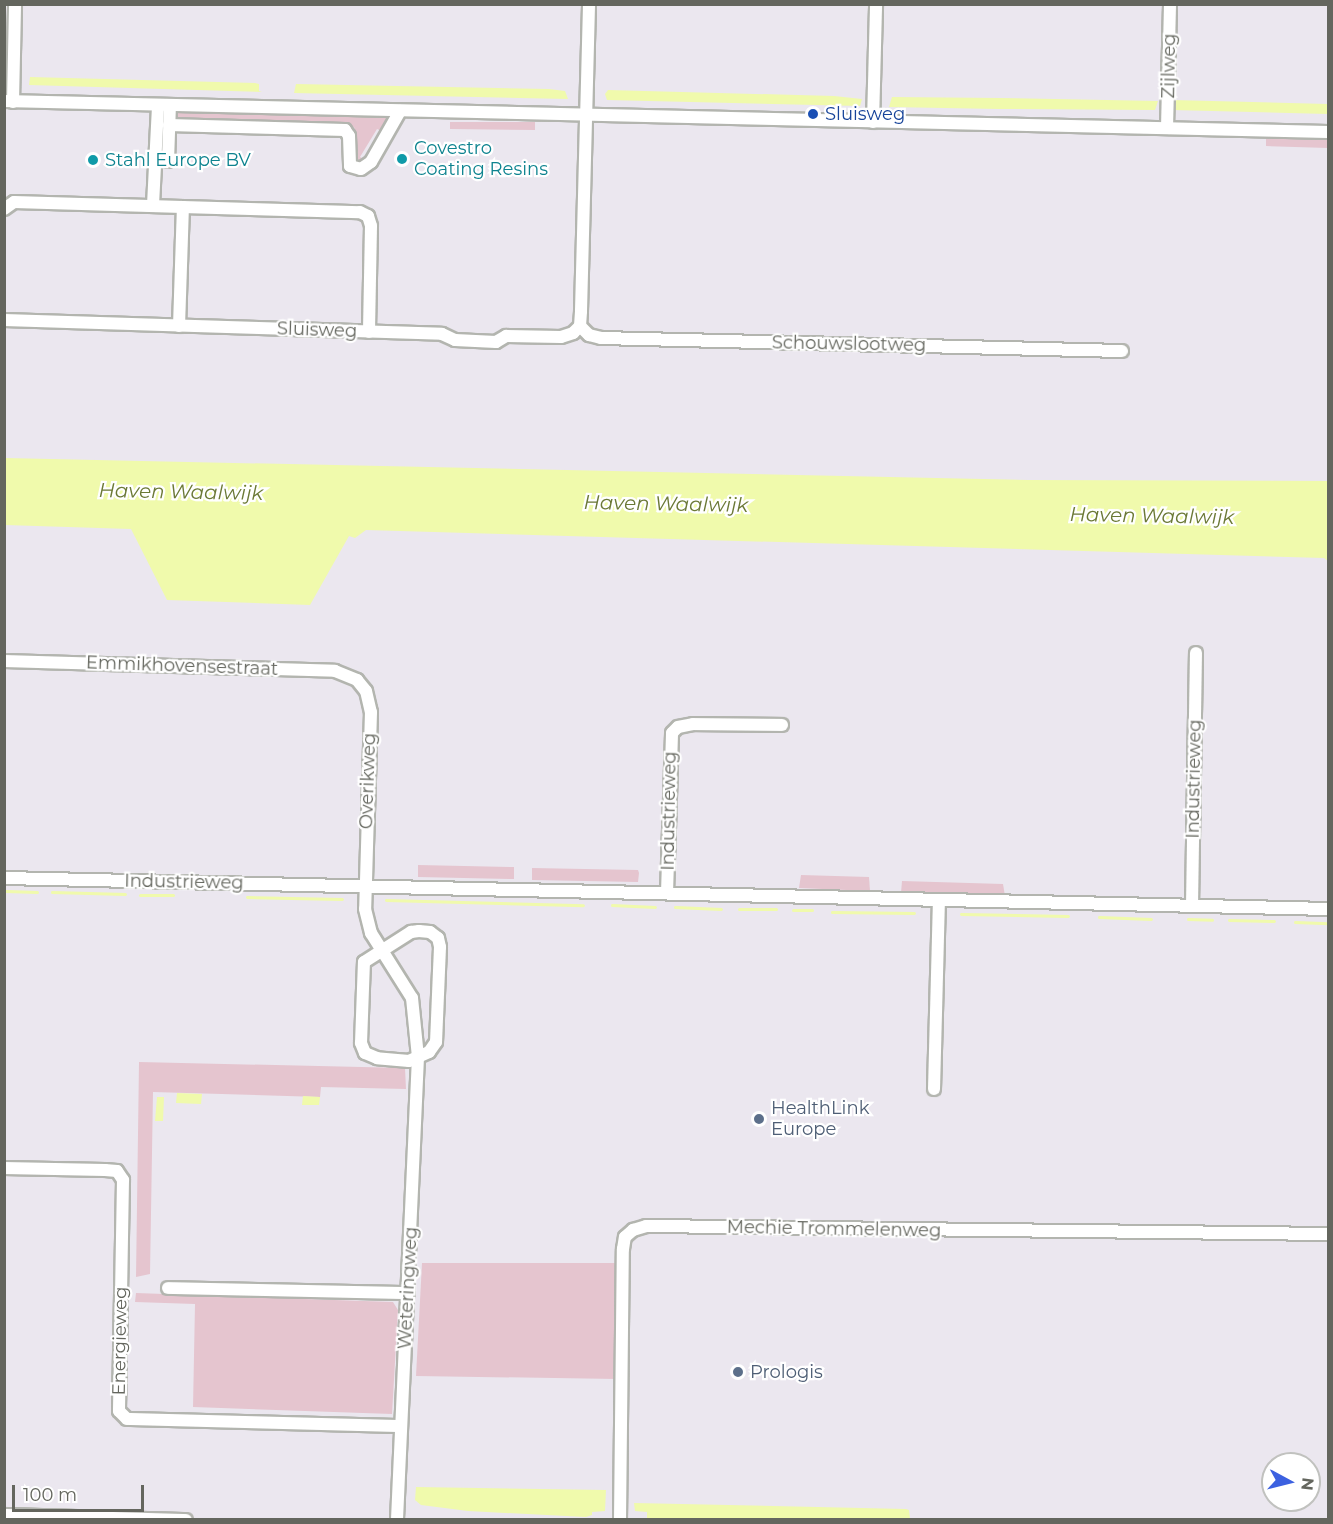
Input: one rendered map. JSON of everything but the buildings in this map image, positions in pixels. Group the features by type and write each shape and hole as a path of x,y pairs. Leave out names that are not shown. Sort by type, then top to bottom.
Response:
{"street":[{"path":"15,4 9,101 1329,132"},
{"path":"369,332 442,334 455,340 496,342 506,336 561,337 573,333 580,326 589,4"},
{"path":"873,122 876,4"},
{"name":"Zijlweg","path":"1167,128 1170,4"},
{"path":"164,105 169,125 168,161"},
{"path":"153,205 164,105"},
{"path":"169,125 345,130 349,136 350,166 361,169 371,162 400,111"},
{"name":"Sluisweg","path":"4,209 14,202 360,212 368,216 371,226 369,332 4,320"},
{"path":"179,326 183,207"},
{"name":"Schouwslootweg","path":"580,326 589,335 601,338 1122,351"},
{"name":"Industrieweg","path":"1192,906 1196,652"},
{"name":"Emmikhovensestraat","path":"4,661 335,671 357,680"},
{"name":"Overikweg","path":"357,680 366,691 371,712 364,886"},
{"name":"Industrieweg","path":"668,893 672,733 678,727 693,724 782,725"},
{"name":"Industrieweg","path":"4,878 1329,909"},
{"path":"364,886 365,909 371,933 412,998 418,1057"},
{"path":"934,1089 939,900"},
{"path":"411,932 430,932 438,938 436,1042 429,1052 418,1057 409,1061 377,1058 365,1053 361,1042 364,962 411,932"},
{"name":"Weteringweg","path":"397,1520 418,1057"},
{"name":"Energieweg","path":"4,1168 117,1171 123,1180 119,1411 126,1419 401,1426"},
{"name":"Mechie Trommelenweg","path":"620,1520 623,1249 625,1237 633,1230 646,1226 1329,1234"},
{"path":"168,1288 408,1293"},
{"path":"4,1515 186,1520"}],"shaded area":[{"path":"178,111 384,116 388,119 389,124 384,132 377,129 360,157 367,161 356,165 354,127 175,121 175,113"},
{"path":"450,122 535,122 535,130 450,129"},
{"path":"1266,136 1328,138 1328,148 1266,146"},
{"path":"418,865 514,867 514,879 418,877"},
{"path":"532,868 638,870 639,873 638,882 532,880"},
{"path":"801,875 869,877 870,891 799,888"},
{"path":"902,881 1003,884 1005,896 901,893"},
{"path":"139,1062 405,1068 406,1089 321,1087 320,1097 153,1092 150,1274 136,1277"},
{"path":"422,1263 618,1263 617,1379 416,1376"},
{"path":"136,1293 393,1302 398,1310 392,1414 193,1407 195,1304 135,1302"}],"water":[{"path":"30,77 255,83 259,84 259,91 262,92 29,85"},
{"path":"296,84 549,89 565,91 568,99 294,93"},
{"path":"608,90 834,96 862,99 860,106 607,100 605,94"},
{"path":"892,97 1158,101 1155,110 889,107"},
{"path":"1172,100 1328,104 1328,114 1172,110"},
{"name":"Haven Waalwijk","path":"5,458 1028,480 1328,481 1328,561 1324,558 366,530 355,538 349,536 310,605 167,600 131,529 5,525"},
{"path":"177,1093 202,1094 201,1104 176,1103"},
{"path":"303,1096 320,1097 319,1105 302,1105"},
{"path":"157,1097 164,1097 163,1121 155,1121"},
{"path":"416,1487 606,1490 605,1511 592,1512 592,1515 586,1517 468,1511 421,1505 415,1500"},
{"path":"634,1503 906,1509 909,1510 910,1519 647,1519 647,1512 635,1511"}],"waterway":[{"path":"6,891 37,892"},
{"path":"52,892 125,894"},
{"path":"140,895 173,895"},
{"path":"247,897 342,899"},
{"path":"386,900 583,905"},
{"path":"612,905 655,907"},
{"path":"675,907 721,909"},
{"path":"739,909 776,909"},
{"path":"793,910 812,910"},
{"path":"832,912 914,913"},
{"path":"961,914 1068,916"},
{"path":"1099,917 1151,919"},
{"path":"1188,919 1212,920"},
{"path":"1229,920 1274,921"},
{"path":"1295,922 1328,923"}],"place":[{"name":"Sluisweg","path":"813,114"},
{"name":"Covestro Coating Resins","path":"402,159"},
{"name":"Stahl Europe BV","path":"93,160"},
{"name":"HealthLink Europe","path":"759,1119"},
{"name":"Prologis","path":"738,1372"}]}
